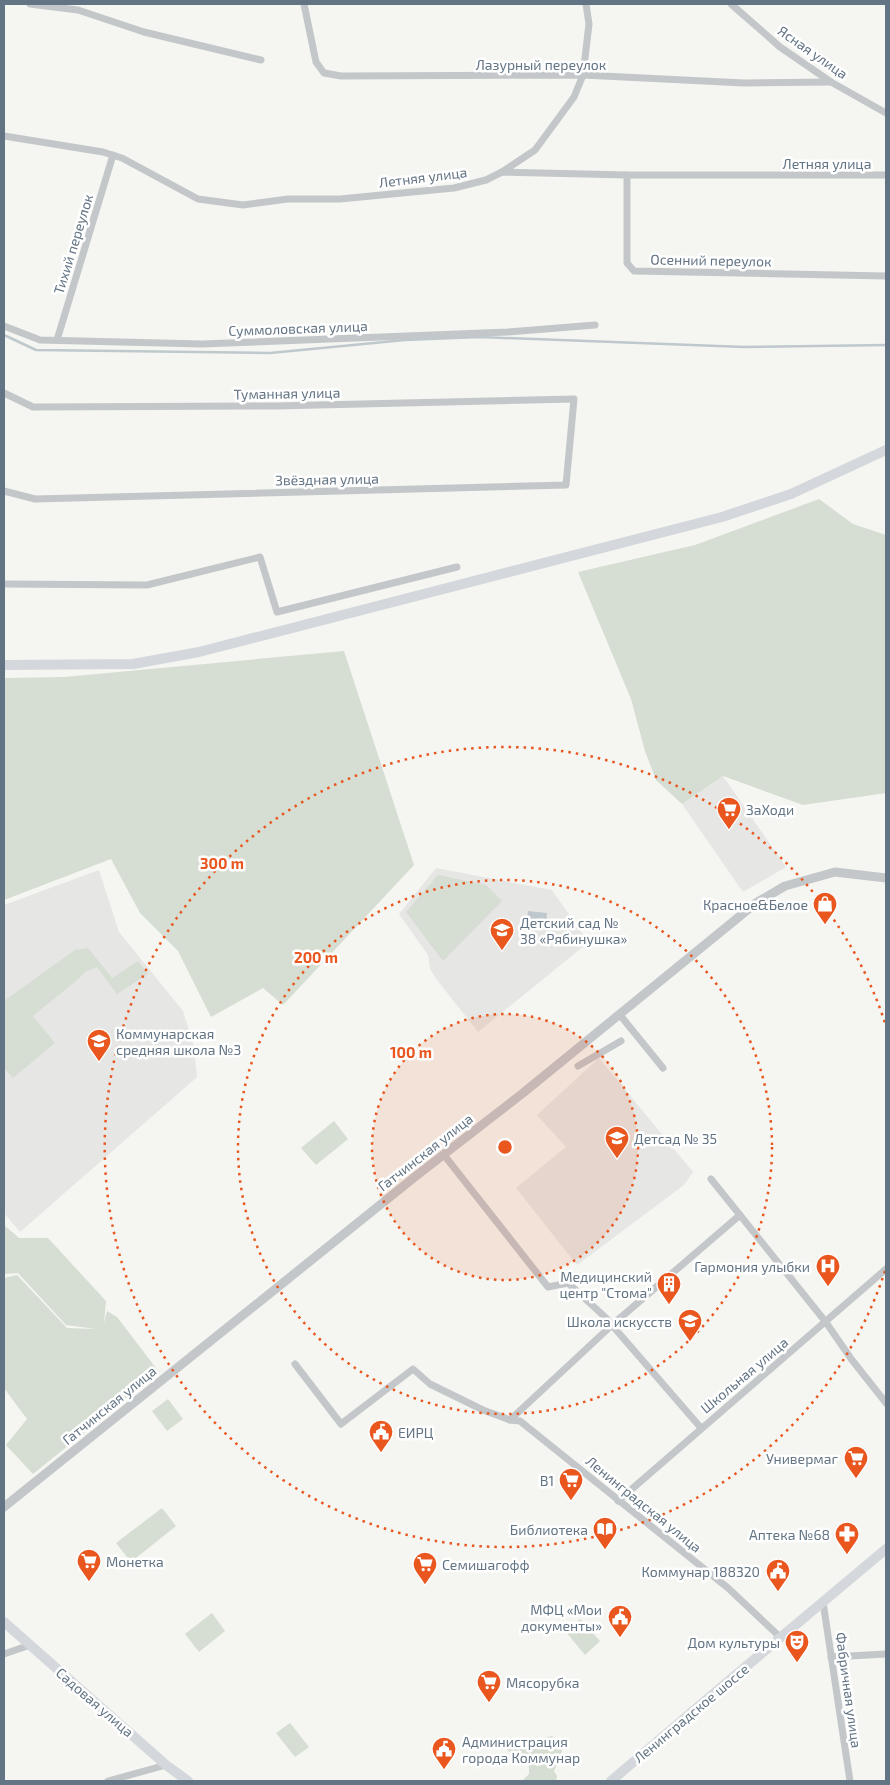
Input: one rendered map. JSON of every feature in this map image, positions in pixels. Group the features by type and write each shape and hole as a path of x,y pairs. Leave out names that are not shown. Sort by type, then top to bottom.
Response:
{"main road":[{"path":"4,665 133,664 199,652 722,517 791,494 886,450"},
{"name":"Ленинградское шоссе","path":"611,1781 886,1549"},
{"name":"Садовая улица","path":"4,1622 166,1765 188,1781"}],"street":[{"path":"30,4 78,10 144,32 261,60"},
{"name":"Лазурный переулок","path":"304,4 316,62 324,73 341,76 583,75 744,83 832,82"},
{"path":"502,172 534,150 574,97 583,75 589,24 586,4"},
{"name":"Ясная улица","path":"731,4 780,48 832,82 886,113"},
{"name":"Летняя улица","path":"4,136 113,155 198,199 243,205 288,199 340,199 454,188 486,180 502,172 627,175 886,175"},
{"name":"Тихий переулок","path":"57,340 113,155"},
{"name":"Осенний переулок","path":"627,175 627,263 634,271 886,276"},
{"name":"Суммоловская улица","path":"4,326 40,340 202,344 498,332 595,325"},
{"name":"Туманная улица","path":"4,393 33,407 286,406 574,399"},
{"name":"Звёздная улица","path":"4,491 35,499 566,485 574,399"},
{"path":"4,584 147,584 260,557 277,612 457,567"},
{"name":"Гатчинская улица","path":"4,1507 620,1015 744,912 785,886 835,872 886,878"},
{"path":"620,1015 663,1068"},
{"path":"578,1066 621,1041"},
{"path":"444,1155 548,1286 568,1283 594,1305 701,1428"},
{"path":"711,1179 825,1321 852,1360 886,1403"},
{"path":"510,1420 612,1325 740,1215"},
{"name":"Школьная улица","path":"618,1500 886,1269"},
{"name":"Ленинградская улица","path":"295,1364 341,1424 414,1369 430,1384 483,1410 510,1420 520,1421 728,1588 780,1637"},
{"name":"Фабричная улица","path":"823,1602 850,1781"},
{"path":"4,1654 30,1645"},
{"path":"831,1658 886,1654"},
{"path":"108,1781 166,1765"}],"shaded area":[{"path":"819,499 853,524 886,535 886,793 803,805 723,776 682,804 656,780 645,751 631,699 578,572 695,545"},
{"path":"344,651 414,865 283,1005 263,988 211,1017 178,951 140,913 111,859 4,900 4,678 64,677"},
{"path":"723,776 786,867 743,892 682,804"},
{"name":"Детский сад № 38 «Рябинушка»","path":"436,868 552,890 584,936 584,946 478,1032 437,980 430,969 428,955 399,914"},
{"name":"Коммунарская средняя школа №3","path":"99,870 119,932 183,1011 194,1047 197,1077 20,1232 4,1213 4,905"},
{"path":"438,875 486,885 502,901 443,961 406,912"},
{"path":"528,911 547,913 546,928 526,927"},
{"path":"88,948 112,978 138,961 148,974 117,994 97,967 85,972 33,1016 55,1043 13,1078 4,1068 4,1001 75,950"},
{"name":"Детсад № 35","path":"599,1058 693,1172 684,1185 577,1265 516,1188 566,1147 537,1115"},
{"path":"334,1121 348,1139 316,1165 301,1148"},
{"path":"4,1225 19,1238 48,1238 106,1301 104,1323 107,1311 117,1317 159,1372 33,1474 6,1445 27,1419 4,1388 4,1278 17,1275 67,1328 96,1329 66,1325 18,1273 4,1274"},
{"path":"168,1399 183,1419 167,1431 152,1411"},
{"path":"162,1508 176,1526 131,1562 116,1543"},
{"path":"212,1613 225,1631 199,1652 185,1634"},
{"path":"580,1619 600,1641 585,1655 566,1632"},
{"path":"290,1723 309,1747 295,1757 276,1733"},
{"path":"552,1736 563,1743 554,1771 557,1776 556,1781 522,1781 529,1774 529,1766 503,1747"}],"waterway":[{"path":"4,335 36,350 270,353 405,340 479,337 744,347 886,345"}],"place":[{"name":"ЗаХоди","path":"729,830"},
{"name":"Красное&Белое","path":"825,925"},
{"name":"Детский сад № 38 «Рябинушка»","path":"502,951"},
{"name":"Коммунарская средняя школа №3","path":"99,1062"},
{"name":"Детсад № 35","path":"617,1159"},
{"name":"Гармония улыбки","path":"828,1287"},
{"name":"Медицинский центр \"Стома\"","path":"669,1305"},
{"name":"Школа искусств","path":"690,1342"},
{"name":"ЕИРЦ","path":"381,1453"},
{"name":"Универмаг","path":"856,1479"},
{"name":"B1","path":"571,1501"},
{"name":"Библиотека","path":"605,1550"},
{"name":"Аптека №68","path":"847,1555"},
{"name":"Монетка","path":"89,1582"},
{"name":"Семишагофф","path":"425,1585"},
{"name":"Коммунар 188320","path":"778,1592"},
{"name":"МФЦ «Мои документы»","path":"620,1638"},
{"name":"Дом культуры","path":"797,1663"},
{"name":"Мясорубка","path":"489,1703"},
{"name":"Администрация города Коммунар","path":"444,1770"}]}
